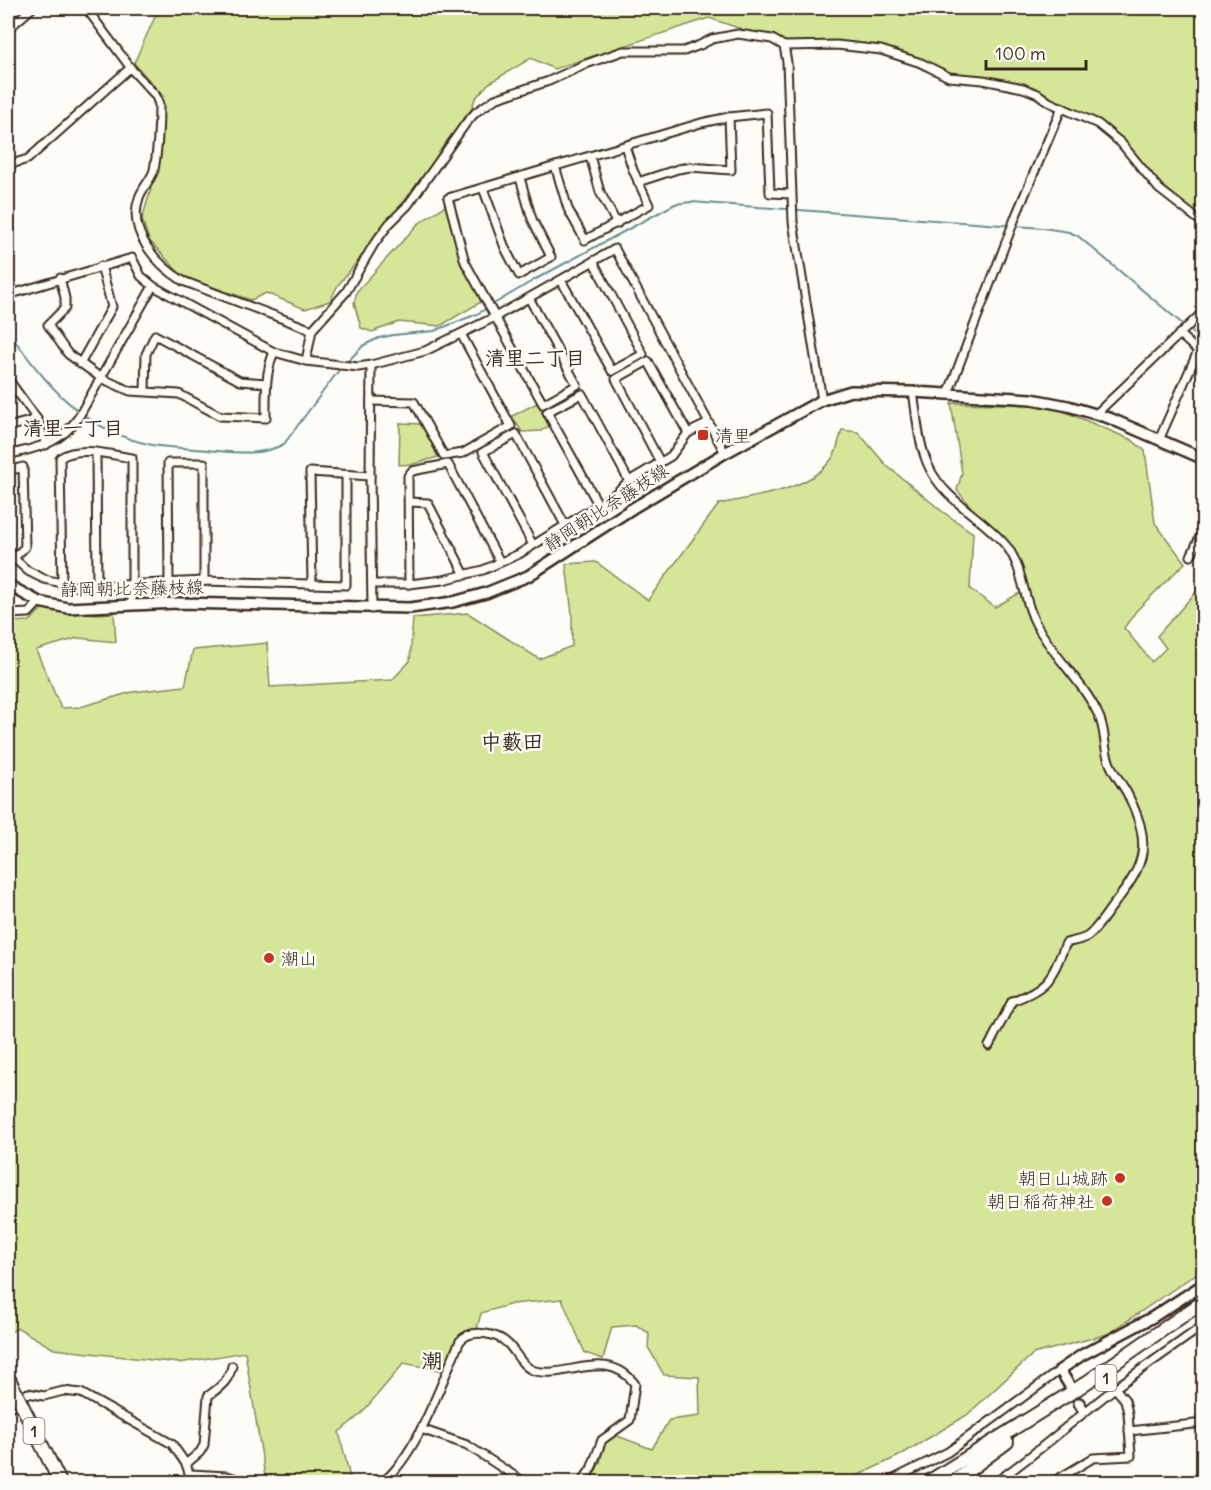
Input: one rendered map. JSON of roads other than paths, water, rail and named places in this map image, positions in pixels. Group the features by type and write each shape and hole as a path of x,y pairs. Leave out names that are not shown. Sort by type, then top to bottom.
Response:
{"highway":[{"path":"928,1482 1077,1389 1203,1301"},
{"name":"1","path":"941,1482 1078,1397 1203,1310"},
{"name":"1","path":"8,1378 60,1482"},
{"path":"953,1482 1007,1442"}],"main road":[{"name":"静岡朝比奈藤枝線","path":"8,585 39,602 68,608 177,603 372,609 426,607 486,593 512,584 549,564 633,508 725,453 822,400 839,394 863,390 1032,399 1068,406 1096,414 1203,459"},
{"path":"1071,1388 1060,1370 1082,1355 1153,1317 1203,1284"},
{"path":"1079,1402 1084,1412"}],"street":[{"path":"8,29 32,8"},
{"path":"86,8 130,68 156,96 159,105 153,171 136,208 135,221 142,240 171,273 183,281 312,330"},
{"path":"306,361 312,330 346,292 374,244 408,204 476,112 495,99 549,81 622,51 684,51 712,39 738,34 772,39 784,46 837,45 881,50 921,63 949,78 1023,88 1098,124 1121,143 1159,189 1190,211 1203,224"},
{"path":"784,46 787,62 793,214 822,400"},
{"path":"8,165 28,159 130,68"},
{"path":"948,394 1017,213 1062,107"},
{"path":"529,298 577,385 543,404 465,261 448,198 684,128 729,117 767,113 770,193 791,194"},
{"path":"638,182 690,167 731,170 729,117"},
{"path":"555,166 568,209 585,240 649,205 625,146"},
{"path":"590,156 600,192 617,224"},
{"path":"483,188 504,248 519,275 551,257 532,219 520,178"},
{"path":"8,295 132,258 141,276 153,286 274,352 306,361 358,367 425,351 495,317 615,249 725,453"},
{"path":"561,280 612,371 643,354 593,261"},
{"path":"80,364 112,307 101,267"},
{"path":"60,278 65,308 48,325 68,354 80,364 101,378 130,391 179,394 220,416 266,418 266,383 269,364 274,352"},
{"path":"8,455 46,445 68,432 153,286"},
{"path":"1096,414 1203,310"},
{"path":"1159,440 1198,351 1181,333"},
{"path":"370,401 414,402 444,456 463,453 511,426 461,334"},
{"path":"145,391 146,354 155,335 240,381 266,383"},
{"path":"660,462 616,379 648,361 688,434"},
{"path":"371,365 372,609"},
{"path":"8,379 10,387 38,419 46,445"},
{"path":"913,392 920,445 929,467 939,484 989,529 1006,546 1016,561 1036,624 1057,657 1098,712 1104,727 1105,753 1132,805 1144,839 1141,862 1130,884 1087,936 1066,943 1052,976 1042,987 1012,1001 989,1046"},
{"path":"598,504 547,412 582,394 629,481"},
{"path":"8,427 38,419"},
{"path":"372,584 409,584 465,575 500,562 533,545 611,497 629,481 671,456 688,434 709,423"},
{"path":"533,545 483,452 516,434 565,525"},
{"path":"62,584 60,458 64,455 85,452 132,458 132,605"},
{"path":"96,453 97,586"},
{"path":"170,582 168,463 204,463 204,581"},
{"path":"409,584 408,477 411,471 448,464 500,562"},
{"path":"8,471 23,467 25,547 10,556 28,572 44,579 79,587 204,581 346,585 346,475"},
{"path":"312,584 310,472 370,476"},
{"path":"409,502 428,503 465,575"},
{"path":"1191,556 1203,528"},
{"path":"8,614 28,613 39,602"},
{"path":"996,1482 1039,1451 1084,1412 1203,1324"},
{"path":"383,1482 399,1466 421,1429 460,1341 465,1335 477,1332 499,1338 509,1345 528,1368 535,1371 547,1372 599,1366 628,1374 635,1384 633,1412 630,1420 602,1440 591,1469 582,1482"},
{"path":"186,1464 200,1452 204,1445 208,1396 225,1383 232,1366"},
{"path":"888,1482 948,1452 1060,1370"},
{"path":"1053,1482 1093,1458 1131,1456 1125,1400 1116,1388"},
{"path":"8,1409 28,1394 44,1396 63,1391 81,1393 171,1444 186,1464 192,1478 227,1476 247,1482"},
{"path":"1129,1431 1203,1423"},
{"path":"421,1429 467,1446 524,1482"}],"waterway":[{"path":"8,331 37,370 53,387 86,417 106,429 128,438 159,446 236,452 266,451 284,444 339,370 364,345 393,335 434,331 477,314 534,280 675,204 691,202 1043,228 1069,232 1078,236 1204,342"}],"place":[{"name":"清里","path":"703,435"},
{"name":"潮山","path":"269,958"},
{"name":"朝日山城跡","path":"1120,1178"},
{"name":"朝日稲荷神社","path":"1107,1201"}],"district":[{"name":"清里二丁目","path":"535,357"},
{"name":"清里一丁目","path":"73,427"},
{"name":"中藪田","path":"512,741"},
{"name":"潮","path":"432,1360"}]}
